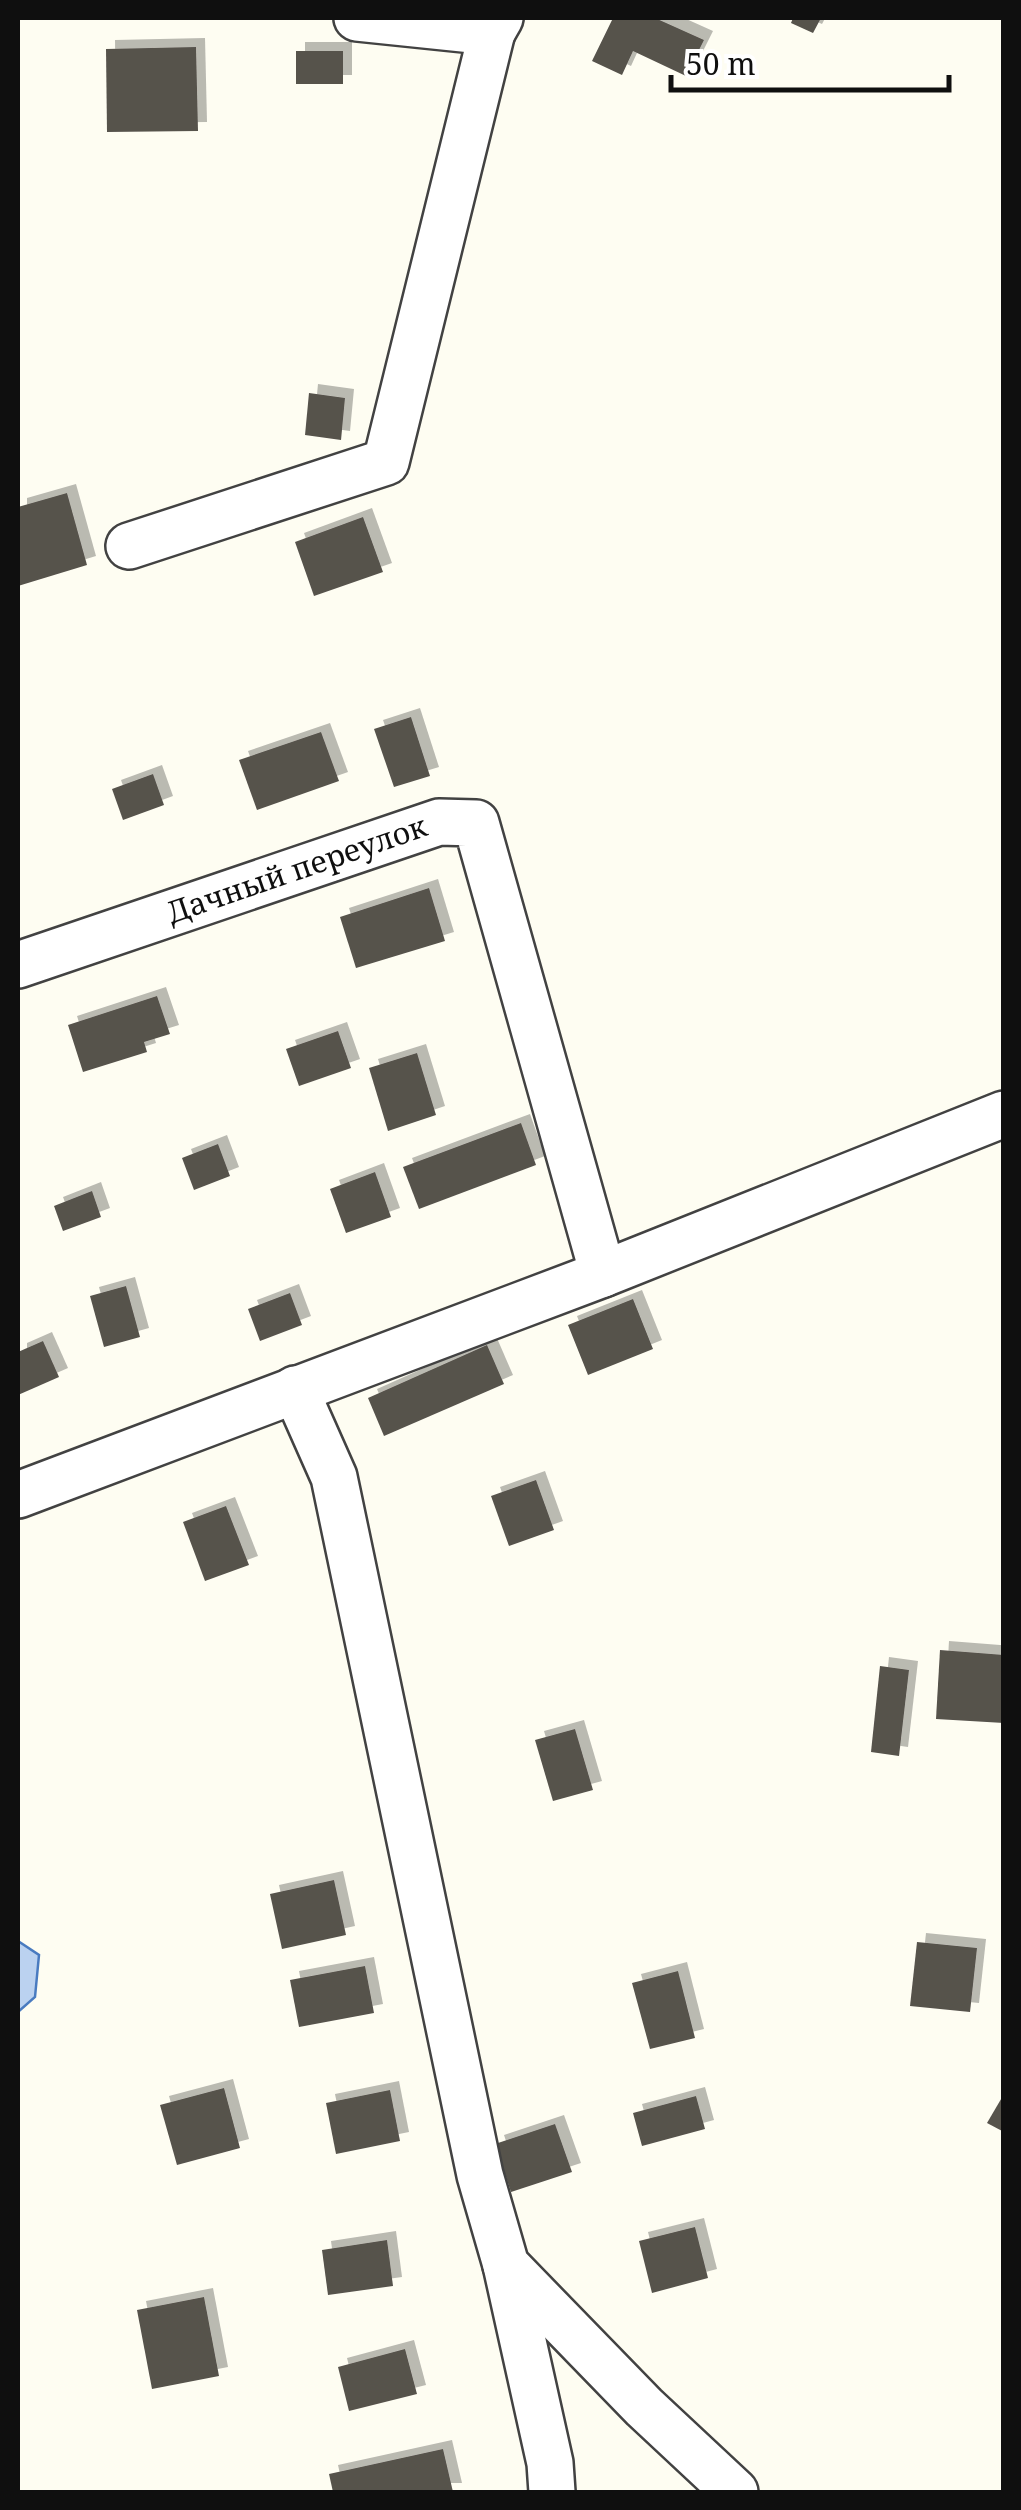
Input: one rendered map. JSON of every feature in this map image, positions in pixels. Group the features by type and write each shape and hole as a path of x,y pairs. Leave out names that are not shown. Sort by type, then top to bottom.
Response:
{"street":[{"path":"129,546 386,462 496,25 357,18"},
{"name":"Дачный переулок","path":"18,966 439,822 476,823 603,1274"},
{"path":"18,1495 603,1274 1004,1114"},
{"path":"295,1389 334,1477 480,2175 506,2265 550,2463 552,2492"},
{"path":"506,2265 644,2407 735,2492"}],"water":[{"path":"18,1941 39,1955 35,1997 18,2012"}],"building":[{"path":"613,18 655,18 704,40 686,76 633,51 622,75 592,61"},
{"path":"793,18 821,18 813,33 791,23"},
{"path":"196,47 198,131 107,132 106,49"},
{"path":"296,51 343,51 343,84 296,84"},
{"path":"309,393 345,398 341,440 305,435"},
{"path":"67,493 87,565 18,586 18,507"},
{"path":"363,517 383,572 314,596 295,542"},
{"path":"411,717 430,776 394,787 374,729"},
{"path":"321,732 339,781 257,810 239,760"},
{"path":"153,774 164,805 123,820 112,789"},
{"path":"429,888 445,941 356,968 340,917"},
{"path":"157,996 170,1034 144,1042 147,1052 83,1072 68,1025"},
{"path":"338,1031 351,1068 299,1086 286,1049"},
{"path":"417,1053 436,1115 388,1131 369,1068"},
{"path":"521,1123 536,1165 419,1209 403,1167"},
{"path":"218,1144 230,1176 194,1190 182,1158"},
{"path":"375,1172 391,1217 346,1233 330,1189"},
{"path":"92,1191 101,1217 63,1231 54,1206"},
{"path":"126,1286 140,1337 104,1347 90,1296"},
{"path":"290,1293 302,1325 260,1341 248,1309"},
{"path":"633,1299 653,1349 588,1375 568,1325"},
{"path":"43,1341 59,1377 18,1395 18,1352"},
{"path":"487,1345 504,1384 384,1436 368,1398"},
{"path":"536,1480 554,1530 509,1546 491,1496"},
{"path":"226,1506 249,1565 205,1581 183,1522"},
{"path":"940,1650 1004,1655 1004,1723 936,1719"},
{"path":"880,1666 909,1670 899,1756 871,1752"},
{"path":"575,1729 593,1790 553,1801 535,1740"},
{"path":"334,1880 346,1935 282,1949 270,1894"},
{"path":"917,1942 977,1948 970,2012 910,2006"},
{"path":"365,1966 374,2013 299,2027 290,1980"},
{"path":"678,1971 695,2038 650,2049 632,1983"},
{"path":"224,2088 240,2148 177,2165 160,2105"},
{"path":"390,2090 400,2141 336,2154 326,2103"},
{"path":"1004,2094 1004,2132 987,2123"},
{"path":"696,2096 705,2129 642,2146 633,2113"},
{"path":"555,2124 572,2172 511,2192 495,2144"},
{"path":"695,2227 708,2278 652,2293 639,2241"},
{"path":"387,2240 393,2286 328,2295 322,2250"},
{"path":"204,2297 219,2376 152,2389 137,2310"},
{"path":"405,2349 417,2394 349,2411 338,2367"},
{"path":"443,2449 453,2492 333,2492 329,2474"}]}
